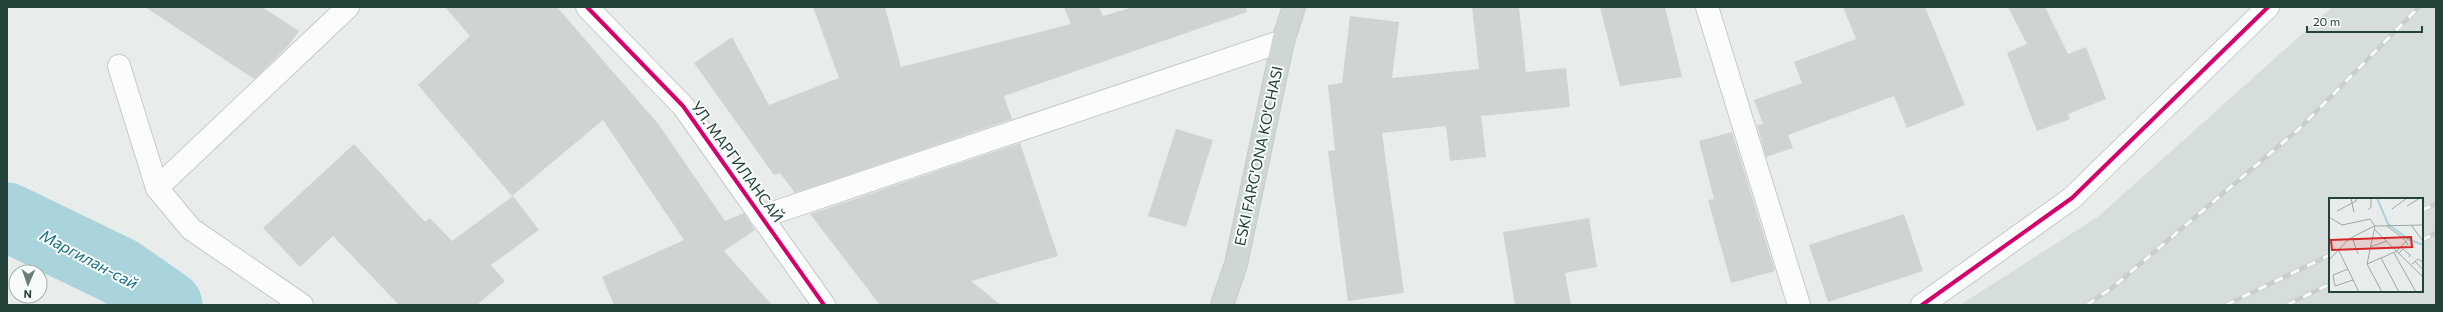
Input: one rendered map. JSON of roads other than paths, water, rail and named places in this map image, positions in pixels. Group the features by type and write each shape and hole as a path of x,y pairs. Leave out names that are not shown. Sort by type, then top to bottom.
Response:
{"main road":[{"name":"ESKI FARG'ONA KO'CHASI","path":"1222,305 1236,264 1283,41 1294,7"}],"street":[{"path":"157,188 348,7"},
{"name":"УЛ. МАРГИЛАНСАЙ","path":"587,7 683,106 824,305"},
{"path":"1707,7 1799,305"},
{"path":"1922,305 2072,198 2246,16 2268,7"},
{"path":"761,217 1283,41"},
{"path":"119,66 157,188 190,229 302,305"}],"waterway":[{"name":"Маргилан-сай","path":"7,217 119,271 168,305"}],"railway":[{"path":"2087,305 2113,287 2300,128 2419,7"},
{"path":"2423,210 2436,204"},
{"path":"2423,240 2436,233"},
{"path":"2226,305 2329,255"},
{"path":"2287,305 2329,284"}]}
